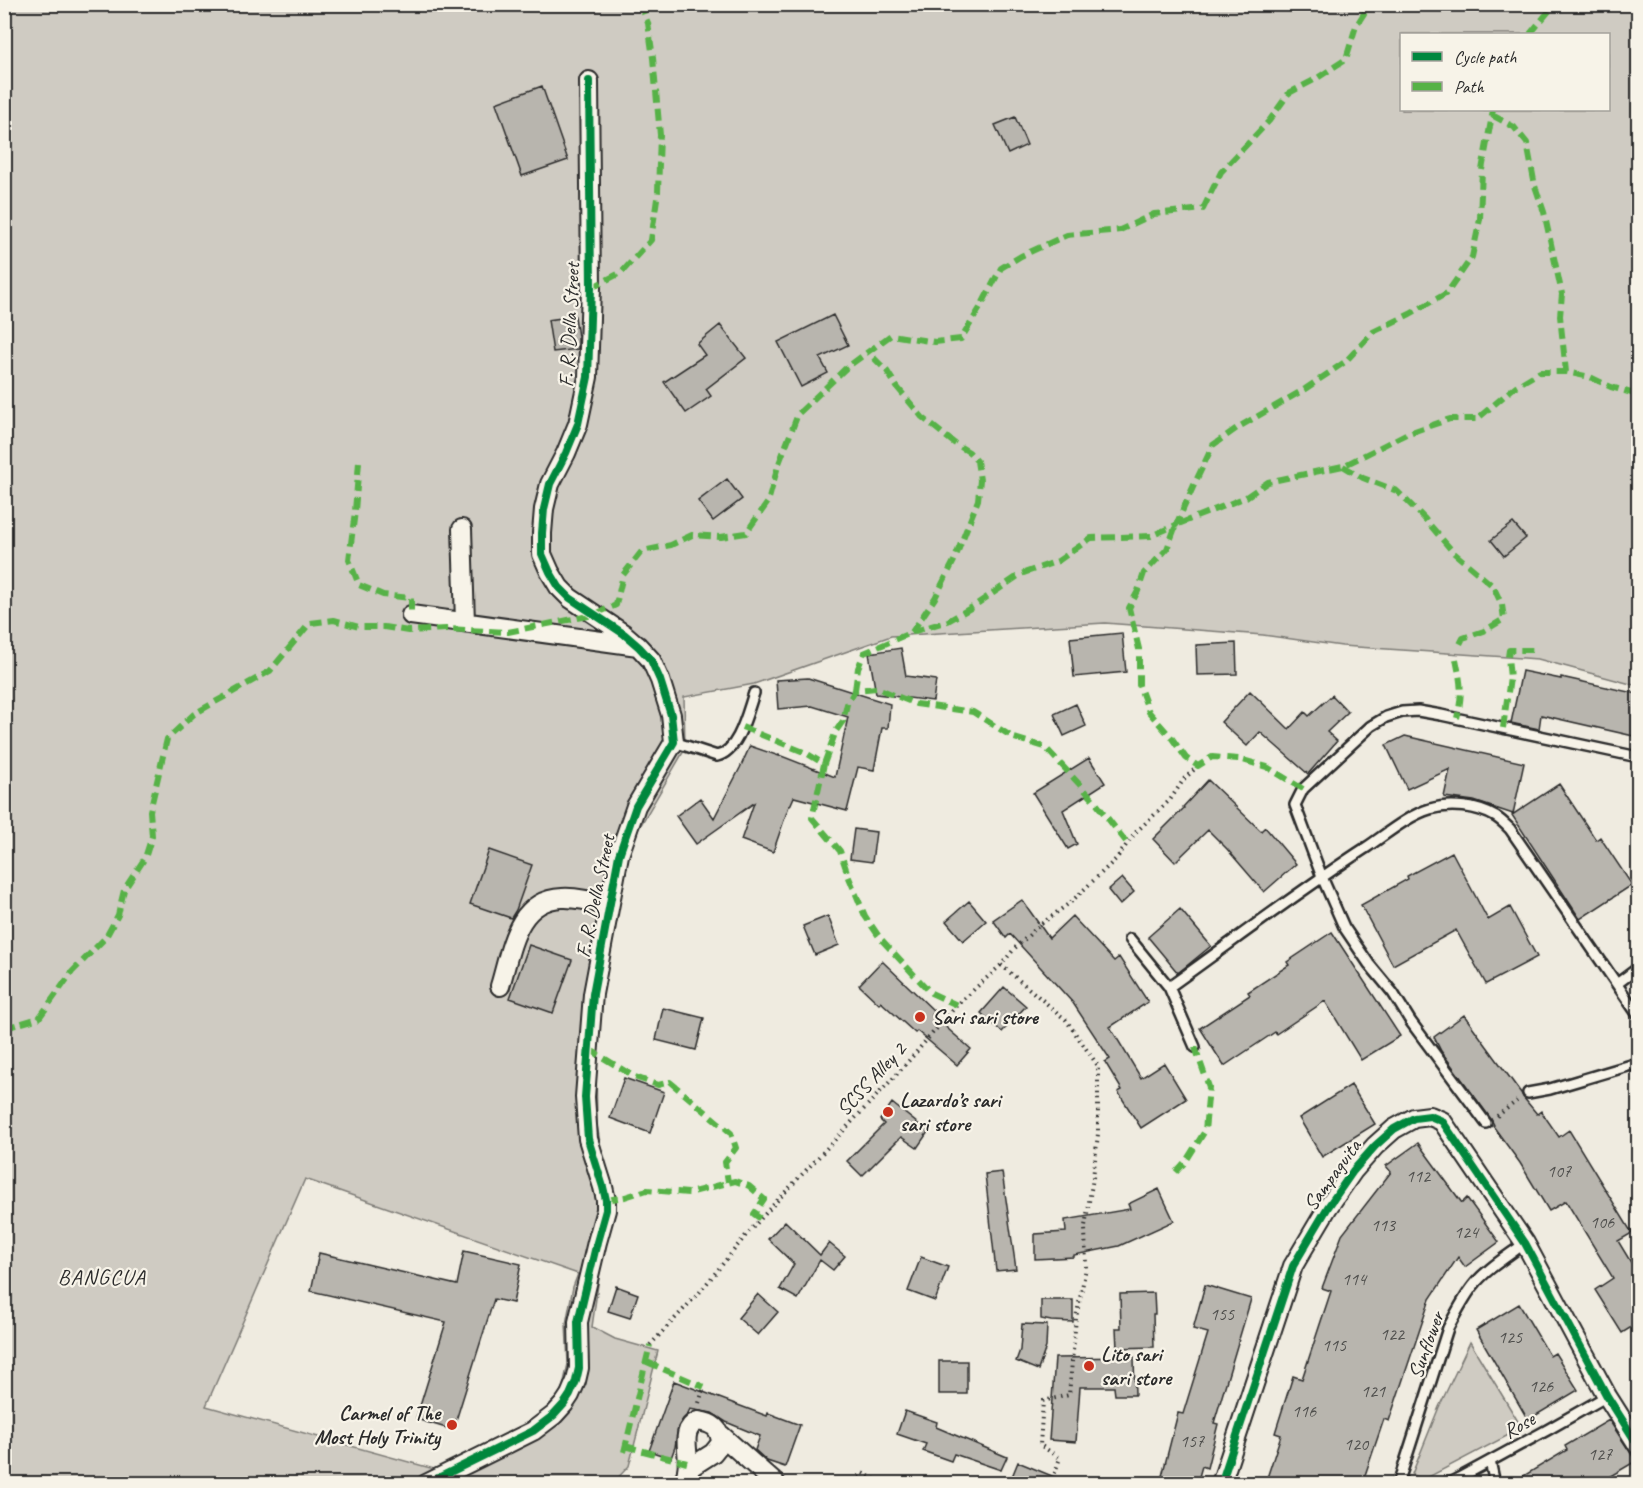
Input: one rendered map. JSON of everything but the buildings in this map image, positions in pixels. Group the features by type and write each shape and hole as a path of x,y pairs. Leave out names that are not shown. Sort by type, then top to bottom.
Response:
{"street":[{"name":"F. R. Della Street","path":"426,1484 533,1431 564,1404 576,1381 579,1368 578,1322 606,1210 604,1193 588,1139 585,1097 593,994 619,855 636,806 674,742 671,715 651,660 624,634 570,598 559,587 542,554 543,517 550,484 578,424 588,377 591,288 589,81"},
{"path":"462,529 465,622"},
{"path":"411,615 639,647"},
{"path":"500,986 520,924 530,910 545,901 563,898 609,906"},
{"name":"Sampaguita","path":"1221,1484 1293,1266 1353,1171 1375,1146 1394,1129 1414,1118 1430,1116 1443,1121 1525,1243 1607,1396 1638,1445"},
{"path":"685,1476 686,1438 689,1427 698,1421 707,1422 716,1427 721,1435 776,1484"},
{"path":"685,1476 713,1453 721,1443 721,1435"}],"lane":[{"path":"674,742 717,756 723,755 733,746 754,693"},
{"path":"1486,1123 1344,927 1295,805 1303,789 1371,726 1386,717 1402,712 1442,714 1638,757"},
{"path":"1169,987 1322,877 1410,819 1440,807 1462,807 1496,817 1510,829 1638,1015"},
{"path":"1130,939 1169,987 1195,1047"},
{"path":"1618,983 1638,968"},
{"path":"1528,1093 1550,1089 1638,1063"},
{"name":"Sunflower","path":"1398,1484 1448,1328 1473,1285 1525,1243"},
{"name":"Rose","path":"1448,1484 1607,1396"},
{"path":"1490,1461 1495,1484"}],"path":[{"path":"1001,965 1066,1020 1098,1066 1098,1134 1085,1226 1086,1268 1076,1318 1069,1395 1043,1401 1040,1445 1060,1458 1051,1484"},
{"path":"1486,1123 1528,1093"},
{"path":"849,1484 862,1473 885,1484"}],"shaded area":[{"path":"5,5 1638,5 1638,686 1538,659 1342,646 1263,635 1105,623 891,636 754,684 684,697 685,749 639,828 624,862 614,908 602,995 596,1065 597,1125 605,1172 604,1242 592,1327 615,1339 658,1351 629,1466 612,1484 5,1484","holes":["305,1179 578,1274 573,1287 566,1324 568,1364 558,1397 544,1414 528,1424 488,1446 434,1469 206,1406"]},
{"path":"1470,1342 1522,1428 1423,1480 1412,1474 1439,1407"}],"marked path":[{"path":"591,288 622,272 651,240 658,192 660,135 648,23 640,4"},
{"path":"4,1026 39,1018 72,972 106,937 118,915 124,890 145,858 152,836 150,811 167,739 194,714 270,671 310,623 334,620 359,627 384,627 408,631 446,629 508,632 593,615 616,605 623,575 642,551 671,545 692,535 721,537 746,533 768,502 778,466 798,414 846,368 891,335 935,342 961,339 1001,268 1067,235 1120,230 1154,214 1203,209 1221,172 1269,121 1289,93 1316,79 1346,59 1356,26 1370,4"},
{"path":"1531,33 1555,4"},
{"path":"912,632 948,621 1021,574 1058,561 1091,538 1151,536 1176,525 1213,445 1345,362 1373,332 1447,293 1472,257 1480,219 1482,170 1493,111"},
{"path":"1492,115 1514,127 1527,143 1535,186 1544,212 1562,294 1560,316 1566,372"},
{"path":"855,690 858,668 864,653 912,632 935,598 954,561 978,500 980,480 977,461 969,452 922,417 887,371 868,352"},
{"path":"1303,789 1267,767 1239,759 1212,757 1198,766 1186,758 1149,712 1139,685 1139,649 1129,608 1144,573 1167,549 1176,525 1246,497 1268,482 1343,466 1406,434 1450,419 1477,419 1516,386 1540,372 1566,372 1590,377 1611,387 1638,395"},
{"path":"359,462 349,560 359,585 383,595 411,598 411,615"},
{"path":"1343,466 1363,478 1397,491 1454,553 1493,586 1502,605 1504,619 1484,631 1463,638 1459,646"},
{"path":"1503,728 1510,678 1509,650 1537,650"},
{"path":"1456,659 1461,688 1457,718"},
{"path":"824,764 836,731 843,721 847,704 855,690 877,688 916,704 973,712 1014,738 1045,747 1092,798 1127,843"},
{"path":"742,727 806,753 824,764 812,818 840,851 865,916 880,938 931,993 957,1005"},
{"path":"1176,1172 1186,1161 1205,1131 1209,1087 1195,1047"},
{"path":"589,1049 635,1077 658,1085 670,1082 731,1133 736,1148 725,1162 728,1182"},
{"path":"606,1200 647,1190 689,1193 735,1181 749,1186 764,1199 754,1214 761,1219"},
{"path":"624,1452 650,1345"},
{"path":"647,1362 704,1387"},
{"path":"625,1446 687,1463"}],"cycle path":[{"path":"426,1484 533,1431 564,1404 576,1381 579,1368 578,1322 606,1210 603,1187 588,1139 585,1097 593,994 619,855 636,806 674,742 671,715 651,660 624,634 570,598 559,587 542,554 544,509 550,484 578,424 588,377 591,288 589,81"},
{"path":"1221,1484 1293,1266 1328,1207 1353,1171 1375,1146 1394,1129 1414,1118 1430,1116 1442,1121 1525,1243 1607,1396 1638,1445"}],"place":[{"name":"Sari sari store","path":"920,1017"},
{"name":"Lazardo’s sari sari store","path":"888,1112"},
{"name":"Lito sari sari store","path":"1089,1366"},
{"name":"Carmel of The Most Holy Trinity","path":"452,1425"}],"district":[{"name":"BANGCUA","path":"102,1276"}]}
